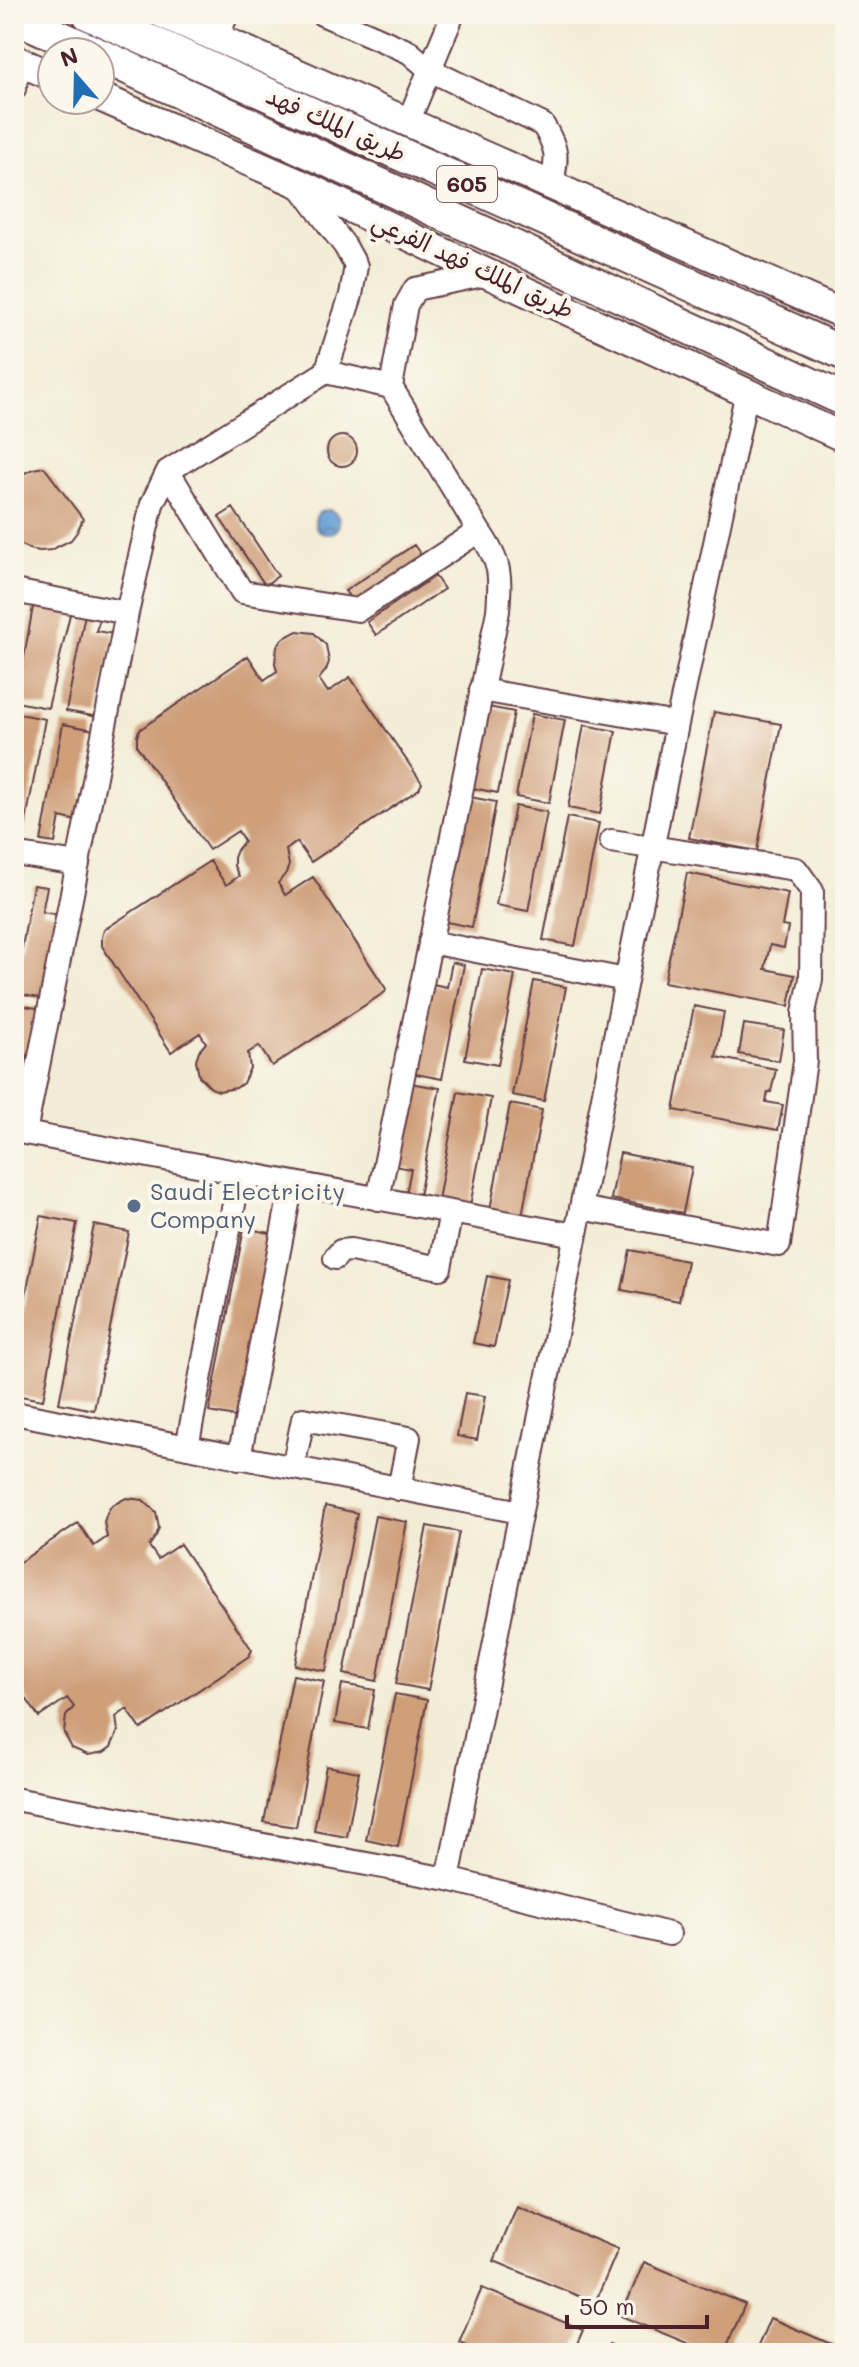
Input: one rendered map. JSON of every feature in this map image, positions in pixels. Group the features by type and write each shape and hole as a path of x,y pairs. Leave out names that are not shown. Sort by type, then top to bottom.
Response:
{"highway":[{"name":"طريق الملك فهد","path":"89,14 845,354"},
{"path":"14,16 58,36"},
{"name":"طريق الملك فهد","path":"116,62 845,400"}],"main road":[{"path":"163,14 222,26 408,122 845,315"},
{"path":"16,70 36,73"},
{"name":"طريق الملك فهد الفرعي","path":"116,104 298,183 845,438"}],"street":[{"path":"322,14 409,52 430,70 543,125 557,157 552,186"},
{"path":"408,122 453,14"},
{"path":"298,183 345,246 356,266 351,295 326,372 168,471 152,504 20,1132 575,1235"},
{"path":"378,1199 498,611 501,575 489,545 391,387 406,305 415,289 488,274"},
{"path":"326,372 391,387"},
{"path":"448,1879 652,847 747,391"},
{"path":"168,471 242,592 358,610 479,531"},
{"path":"14,591 127,613"},
{"path":"481,690 677,724"},
{"path":"581,1208 779,1245 805,1061 804,1013 811,979 812,891 796,869 611,841"},
{"path":"14,854 78,864"},
{"path":"430,942 626,980"},
{"path":"187,1447 240,1173"},
{"path":"239,1458 292,1183"},
{"path":"335,1258 341,1251 351,1250 440,1268 451,1212"},
{"path":"14,1413 520,1512"},
{"path":"293,1468 303,1419 409,1438 399,1489"},
{"path":"14,1799 448,1879 669,1934"}],"water":[{"path":"327,510 335,514 339,522 335,530 327,534 319,530 315,522 319,514"}],"building":[{"path":"342,436 353,440 357,451 353,462 342,466 331,462 327,451 331,440"},
{"path":"44,467 83,519 71,540 51,550 40,551 29,549 14,540 14,478"},
{"path":"233,508 278,576 265,585 219,517"},
{"path":"414,545 423,558 355,604 345,591"},
{"path":"435,576 444,589 376,635 367,622"},
{"path":"34,601 71,610 48,708 16,702"},
{"path":"85,614 101,616 96,631 114,634 98,717 66,711"},
{"path":"297,631 314,633 326,645 329,662 319,679 328,692 350,677 422,783 419,789 311,862 297,842 286,850 289,865 278,883 285,895 313,877 386,989 385,992 272,1066 259,1046 248,1053 250,1068 243,1083 236,1088 219,1091 199,1076 196,1060 206,1043 200,1033 171,1052 102,946 102,937 104,930 210,861 226,885 239,876 234,858 244,841 238,831 209,850 137,746 137,737 139,730 248,656 264,680 277,671 277,647 282,639"},
{"path":"483,706 514,712 498,793 467,787"},
{"path":"714,712 781,724 757,851 689,838"},
{"path":"14,713 45,719 23,837 14,835"},
{"path":"532,714 565,720 549,803 516,797"},
{"path":"63,724 94,730 77,821 60,817 55,843 41,841"},
{"path":"584,725 616,731 600,814 568,808"},
{"path":"465,796 496,802 472,927 441,921"},
{"path":"515,806 547,812 528,911 496,905"},
{"path":"567,817 599,823 575,946 543,940"},
{"path":"687,873 788,893 782,926 788,927 784,948 770,945 765,969 795,975 789,1006 664,982"},
{"path":"33,885 47,887 42,912 60,915 44,999 14,993"},
{"path":"452,962 464,965 442,1079 411,1073 428,983 447,987"},
{"path":"482,969 515,975 498,1065 465,1059"},
{"path":"534,981 566,987 544,1101 512,1095"},
{"path":"14,1004 42,1009 27,1092 14,1089"},
{"path":"694,1006 724,1012 716,1057 776,1069 766,1102 783,1105 778,1130 674,1110"},
{"path":"744,1024 784,1030 779,1061 739,1054"},
{"path":"409,1083 440,1088 419,1196 406,1194 411,1169 393,1166"},
{"path":"458,1092 491,1098 470,1206 438,1200"},
{"path":"510,1104 542,1110 522,1216 490,1210"},
{"path":"620,1153 692,1167 683,1213 611,1199"},
{"path":"41,1216 77,1223 43,1400 14,1395 14,1357"},
{"path":"94,1225 129,1232 94,1410 59,1403"},
{"path":"244,1228 281,1235 245,1419 209,1412"},
{"path":"630,1250 687,1261 679,1301 622,1290"},
{"path":"487,1276 508,1280 494,1347 473,1343"},
{"path":"465,1393 485,1396 477,1440 457,1436"},
{"path":"126,1498 143,1500 156,1512 159,1528 149,1546 158,1559 180,1544 252,1650 249,1656 141,1729 127,1709 116,1717 118,1731 111,1747 104,1752 88,1755 72,1748 64,1733 66,1716 74,1707 67,1698 39,1717 14,1681 14,1566 78,1523 94,1546 107,1537 104,1522 111,1506"},
{"path":"325,1506 357,1513 326,1671 295,1665"},
{"path":"375,1516 407,1522 377,1681 344,1674"},
{"path":"427,1526 459,1532 428,1690 396,1684"},
{"path":"293,1675 324,1681 296,1827 264,1822"},
{"path":"342,1684 375,1690 368,1729 335,1723"},
{"path":"395,1694 427,1700 398,1847 366,1840"},
{"path":"326,1766 359,1772 347,1837 314,1831"},
{"path":"517,2207 618,2249 595,2303 494,2261"},
{"path":"644,2262 745,2304 724,2353 711,2353 621,2316"},
{"path":"482,2288 583,2330 573,2353 485,2353 459,2342"},
{"path":"770,2318 845,2350 845,2353 755,2353"},
{"path":"609,2344 631,2353 605,2353"}],"place":[{"name":"Saudi Electricity Company","path":"134,1206"}]}
